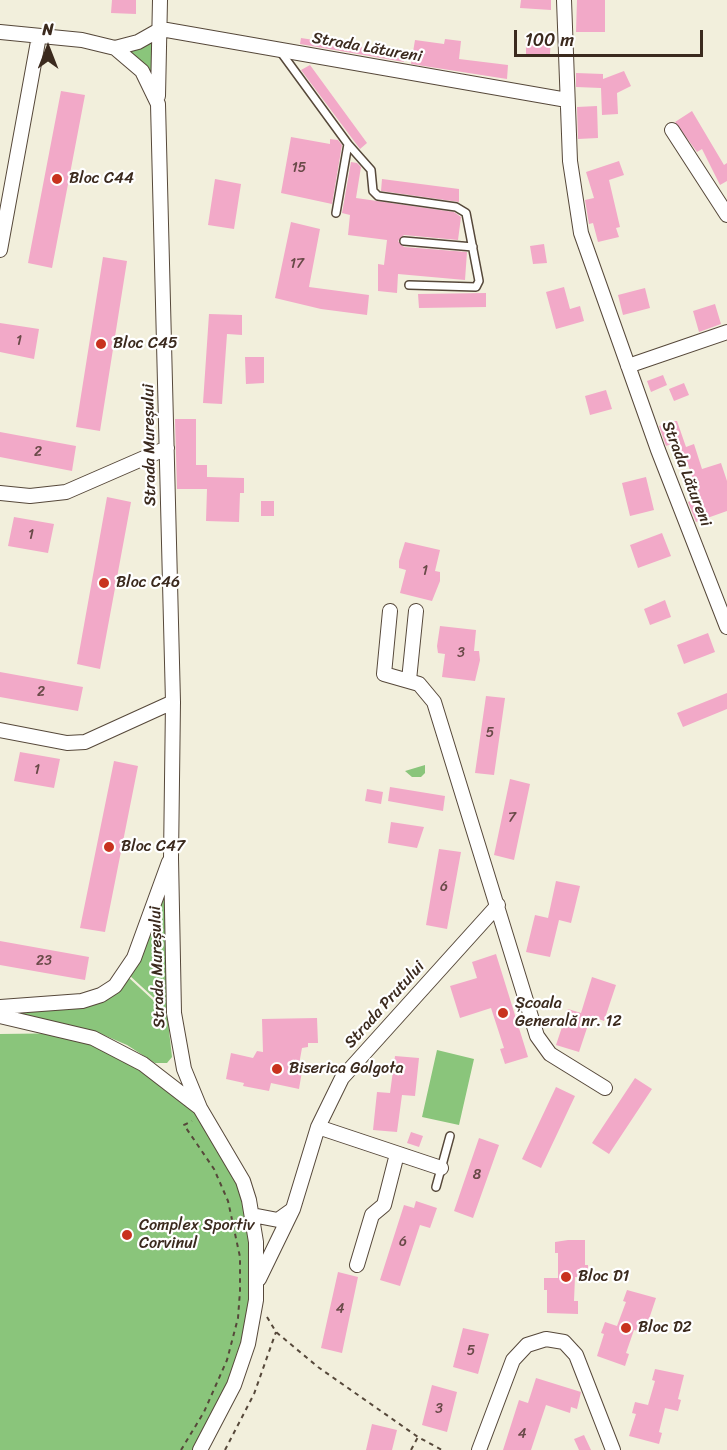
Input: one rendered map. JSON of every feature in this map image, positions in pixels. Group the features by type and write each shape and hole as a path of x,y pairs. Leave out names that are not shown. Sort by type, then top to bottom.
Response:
{"street":[{"path":"158,104 160,0"},
{"name":"Strada Lătureni","path":"564,0 570,160 581,233 628,366 727,627"},
{"path":"115,48 138,42 161,29"},
{"name":"Strada Lătureni","path":"161,29 567,100"},
{"name":"Strada Mureșului","path":"0,32 90,41 115,48 142,71 149,81 158,104 173,702 171,858 174,1013 184,1069 202,1112"},
{"path":"0,250 39,36"},
{"path":"672,130 727,215"},
{"path":"628,366 727,332"},
{"path":"0,493 30,496 66,492 167,448"},
{"path":"390,611 384,674 420,684 434,702 533,1025 542,1045 550,1054 605,1088"},
{"path":"409,680 416,611"},
{"path":"0,730 67,743 85,742 173,702"},
{"name":"Strada Mureșului","path":"0,1007 82,1001 101,996 115,986 134,958 171,858"},
{"name":"Strada Prutului","path":"257,1282 293,1209 318,1127 337,1087 349,1069 498,905"},
{"path":"0,1016 78,1033 106,1043 153,1070 202,1112 235,1164 252,1215 257,1282 256,1300 248,1344 234,1385 200,1450"},
{"path":"318,1127 441,1168"},
{"path":"357,1265 372,1215 384,1205 397,1154"},
{"path":"252,1215 278,1220 293,1209"},
{"path":"479,1450 513,1360 527,1345 546,1339 564,1342 576,1355 613,1450"}],"lane":[{"path":"278,49 348,144 371,170 373,191 378,196 456,207 466,213 479,281 476,288 409,285"},
{"path":"336,213 348,144"},
{"path":"404,241 473,247"},
{"path":"436,1187 450,1136"}],"path":[{"path":"181,1450 204,1412 227,1360 238,1318 240,1291 240,1257 228,1201 213,1169 184,1125 202,1112"},
{"path":"256,1300 276,1332 318,1367 418,1437 442,1450"},
{"path":"225,1450 254,1394 276,1332"},
{"path":"411,1450 418,1437"}],"green space":[{"path":"154,37 152,74 145,65 124,51"},
{"path":"425,765 425,773 421,777 412,777 405,771"},
{"path":"167,888 167,1010 128,974"},
{"path":"127,976 167,1013 172,1057 167,1063 155,1063 127,1045 99,1033 0,1010 68,1008"},
{"name":"Complex Sportiv Corvinul","path":"78,1033 93,1038 200,1108 252,1215 248,1344 200,1450 0,1450 0,1034"},
{"path":"437,1050 474,1059 459,1125 422,1117"}],"building":[{"path":"112,0 136,0 136,14 111,13"},
{"path":"521,0 551,0 551,10 520,8"},
{"path":"577,0 605,0 605,32 576,32"},
{"path":"526,37 551,37 550,54 526,54"},
{"path":"301,38 405,54 404,62 300,44"},
{"path":"445,39 461,41 459,59 508,65 507,79 411,64 415,40 444,44"},
{"path":"310,65 367,143 360,149 301,70"},
{"path":"624,71 631,86 617,93 618,114 602,115 601,88 576,87 576,73 603,74 603,79"},
{"name":"Bloc C44","path":"61,91 85,95 52,268 28,263"},
{"path":"597,106 598,138 578,139 577,107"},
{"path":"692,111 724,165 727,163 727,181 720,185 702,149 697,152 675,122"},
{"path":"291,137 330,144 330,139 338,140 342,145 332,204 281,193"},
{"path":"619,161 624,175 609,180 620,227 616,228 619,237 598,242 593,223 589,224 585,200 594,198 586,172"},
{"path":"351,162 361,167 356,198 454,212 461,217 458,240 404,235 398,241 404,247 467,252 465,280 398,274 397,293 378,291 378,264 384,265 387,240 348,235 350,215 342,213"},
{"path":"215,179 241,184 234,229 208,225"},
{"path":"382,179 459,189 459,202 381,191"},
{"path":"291,222 320,229 309,287 369,295 367,315 321,309 275,298"},
{"path":"544,244 547,263 533,264 530,246"},
{"name":"Bloc C45","path":"103,257 127,261 100,431 76,427"},
{"path":"564,287 570,309 580,306 584,321 556,329 546,292"},
{"path":"645,288 650,308 623,315 618,295"},
{"path":"486,293 486,307 419,308 418,294"},
{"path":"715,304 721,324 699,332 693,311"},
{"path":"209,314 242,315 242,335 227,334 222,404 203,403"},
{"path":"0,323 39,329 34,359 0,352"},
{"path":"245,357 264,357 264,383 246,384"},
{"path":"663,375 667,385 651,392 647,381"},
{"path":"684,383 689,395 674,401 669,389"},
{"path":"606,390 612,409 590,415 585,396"},
{"path":"175,419 196,419 196,465 207,465 207,477 244,478 244,493 240,493 239,522 206,521 207,489 177,489"},
{"path":"677,421 686,447 694,444 702,469 721,463 727,481 727,511 696,522 688,502 699,498 688,464 678,467 671,444 666,446 659,426"},
{"path":"0,432 76,446 72,471 0,457"},
{"path":"646,477 654,510 630,516 622,483"},
{"name":"Bloc C46","path":"107,497 131,502 100,669 77,664"},
{"path":"261,501 274,501 274,516 261,516"},
{"path":"14,517 54,524 48,553 8,546"},
{"path":"662,533 671,556 638,568 630,545"},
{"path":"405,542 440,550 435,571 440,572 440,581 432,601 400,593 406,570 399,568 399,561"},
{"path":"665,600 671,617 650,625 644,609"},
{"path":"440,626 476,630 474,651 479,651 480,660 475,681 442,677 445,654 438,653"},
{"path":"708,633 715,652 684,664 677,645"},
{"path":"0,672 83,687 78,711 0,697"},
{"path":"727,693 727,709 683,727 677,713"},
{"path":"486,696 505,698 494,775 475,773"},
{"path":"20,752 60,759 54,788 14,781"},
{"name":"Bloc C47","path":"114,761 138,766 105,932 80,928"},
{"path":"510,779 530,784 514,860 494,855"},
{"path":"390,787 445,796 443,811 388,801"},
{"path":"367,789 383,792 381,804 365,801"},
{"path":"391,822 424,827 417,848 388,843"},
{"path":"439,849 461,852 447,929 426,925"},
{"path":"556,881 580,886 571,923 559,920 550,957 526,952 535,915 548,918"},
{"path":"0,941 89,957 85,980 0,965"},
{"name":"Școala Generală nr. 12","path":"496,954 528,1057 505,1064 500,1049 504,1048 491,1008 460,1018 450,986 477,978 472,962"},
{"path":"592,977 616,985 604,1021 591,1016 579,1052 556,1045 568,1009 581,1013"},
{"path":"317,1018 318,1043 308,1043 308,1047 302,1048 298,1070 302,1071 299,1089 271,1083 269,1091 243,1086 244,1083 226,1079 231,1053 253,1058 257,1051 263,1052 262,1019"},
{"path":"395,1056 419,1058 415,1096 402,1095 397,1132 373,1130 377,1092 390,1093"},
{"path":"635,1078 652,1089 609,1154 592,1143"},
{"path":"556,1087 575,1096 541,1168 522,1159"},
{"path":"411,1132 423,1136 419,1147 407,1143"},
{"path":"479,1138 499,1145 473,1218 454,1211"},
{"path":"416,1201 437,1208 430,1228 420,1225 400,1286 380,1280 404,1205 414,1208"},
{"name":"Bloc D1","path":"585,1240 585,1265 588,1265 588,1277 575,1277 574,1301 578,1301 578,1314 547,1313 547,1290 544,1290 544,1278 558,1278 558,1253 555,1253 555,1242"},
{"path":"338,1272 358,1277 342,1353 321,1348"},
{"name":"Bloc D2","path":"627,1290 656,1298 648,1322 651,1323 647,1334 634,1330 626,1353 629,1354 625,1366 597,1356 605,1322 617,1326 626,1302 623,1301"},
{"path":"463,1328 489,1334 478,1374 453,1367"},
{"path":"655,1369 684,1375 678,1399 681,1400 678,1411 665,1408 659,1432 662,1433 659,1444 629,1436 636,1414 632,1413 635,1402 648,1405 655,1381 652,1380"},
{"path":"536,1378 581,1392 577,1409 571,1407 570,1413 546,1405 531,1450 503,1450 519,1400 528,1403"},
{"path":"432,1385 457,1392 447,1432 422,1425"},
{"path":"372,1424 397,1430 392,1450 366,1450"},
{"path":"584,1435 591,1450 579,1450 574,1439"}],"place":[{"name":"Bloc C44","path":"57,179"},
{"name":"Bloc C45","path":"101,344"},
{"name":"Bloc C46","path":"104,583"},
{"name":"Bloc C47","path":"109,847"},
{"name":"Școala Generală nr. 12","path":"503,1013"},
{"name":"Biserica Golgota","path":"277,1069"},
{"name":"Complex Sportiv Corvinul","path":"127,1235"},
{"name":"Bloc D1","path":"566,1277"},
{"name":"Bloc D2","path":"626,1328"}]}
